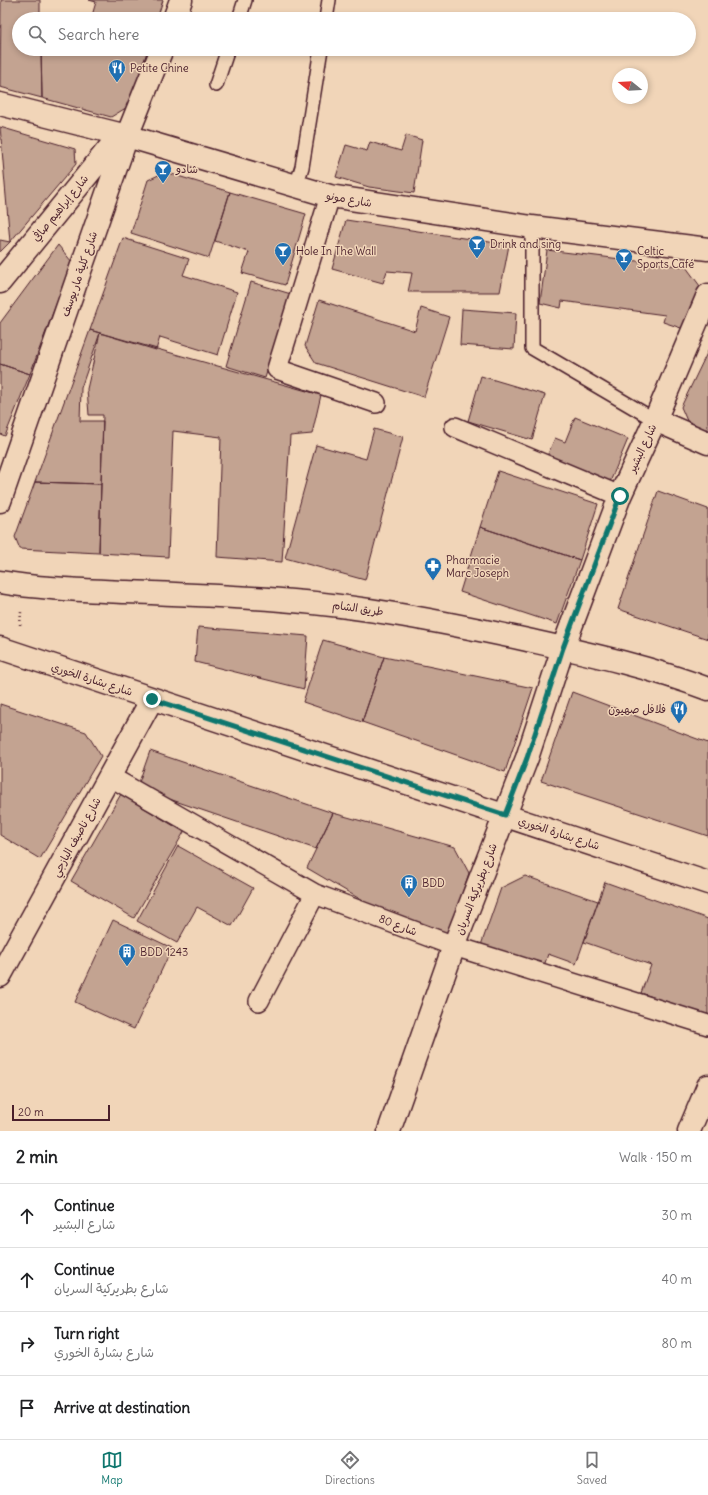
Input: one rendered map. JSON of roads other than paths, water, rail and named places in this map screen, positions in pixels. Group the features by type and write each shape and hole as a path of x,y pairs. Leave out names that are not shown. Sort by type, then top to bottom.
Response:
{"street":[{"path":"177,12 181,0"},
{"name":"شارع كلية مار يوسف","path":"0,501 123,135 159,56"},
{"name":"شارع مونو","path":"0,104 123,135 330,196 532,228 708,250"},
{"name":"شارع إبراهيم صافي","path":"0,282 123,135"},
{"path":"330,196 277,369 376,403"},
{"name":"شارع البشير","path":"563,648 620,496 655,420 708,295"},
{"path":"655,420 708,442"},
{"path":"455,427 620,496"},
{"name":"طريق الشام","path":"0,582 51,588 216,596 334,604 395,613 460,625 613,659 686,680 708,689"},
{"name":"شارع بطريركية السريان","path":"389,1131 454,946 527,758 563,648"},
{"name":"شارع بشارة الخوري","path":"8,651 708,883"},
{"path":"686,680 708,676"},
{"name":"شارع ناصيف اليازجي","path":"0,976 152,699"},
{"name":"شارع 80","path":"109,776 315,894 454,946 708,1025"},
{"path":"259,1001 315,894"},
{"path":"689,1131 708,1086"}],"lane":[{"path":"241,12 245,0"},
{"path":"327,12 329,0"},
{"path":"216,85 226,56"},
{"path":"296,186 302,167 320,56"},
{"path":"532,228 532,348 655,420"}],"place":[{"name":"Petite Chine","path":"117,83"},
{"name":"شادو","path":"163,184"},
{"name":"Drink and sing","path":"477,259"},
{"name":"Hole In The Wall","path":"283,266"},
{"name":"Celtic Sports Café","path":"624,272"},
{"name":"Pharmacie Marc Joseph","path":"433,581"},
{"name":"فلافل صهيون","path":"679,724"},
{"name":"BDD","path":"409,898"},
{"name":"BDD 1243","path":"127,967"}]}
